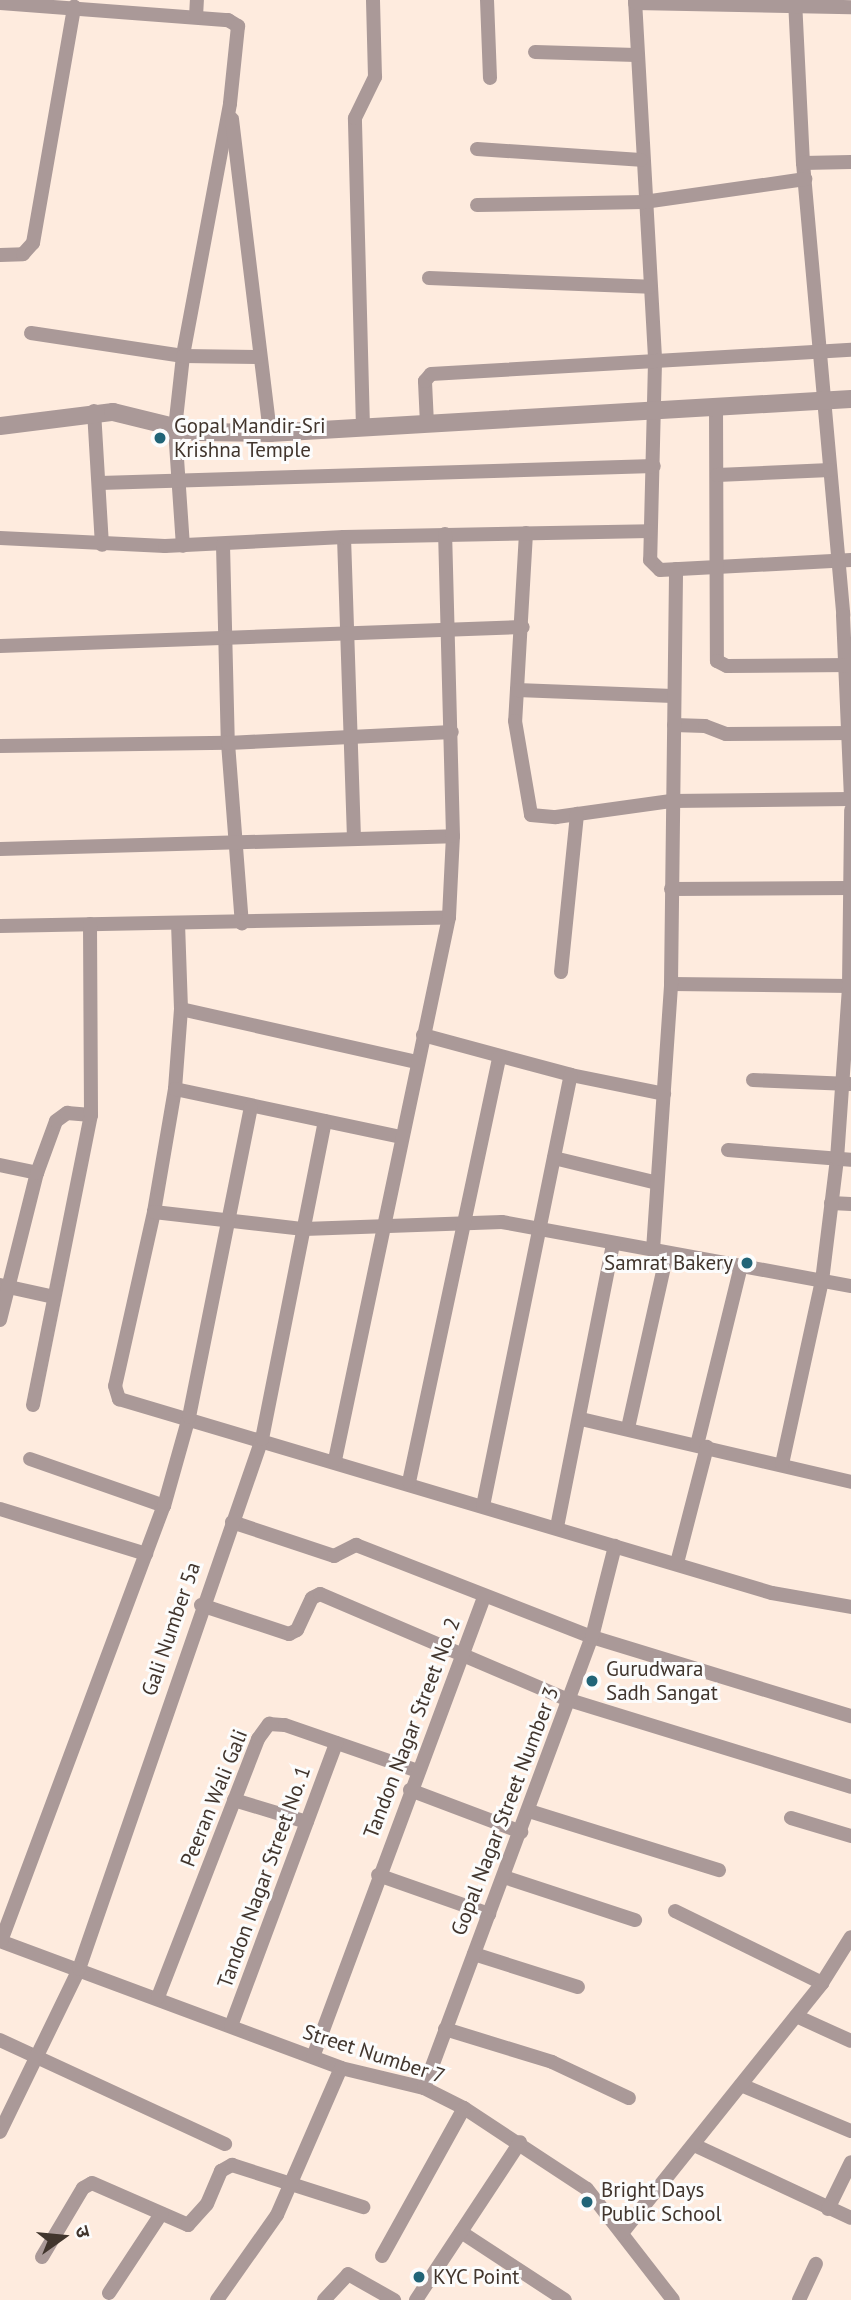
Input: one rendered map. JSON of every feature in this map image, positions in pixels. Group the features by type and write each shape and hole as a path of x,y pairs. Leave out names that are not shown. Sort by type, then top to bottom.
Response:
{"street":[{"path":"196,17 197,0"},
{"path":"363,428 355,118 375,77 373,0"},
{"path":"487,0 490,78"},
{"path":"845,561 655,568 650,531 655,362 641,160 635,2 851,6"},
{"path":"0,3 228,20 238,26 230,104 183,356 175,429 182,480 183,546"},
{"path":"526,533 516,740 531,815 577,814 670,801 851,797 845,561 830,470 819,350 803,163 795,3"},
{"path":"0,255 23,254 33,243 74,7"},
{"path":"535,52 636,55"},
{"path":"230,104 270,433"},
{"path":"477,149 641,160"},
{"path":"803,163 851,162"},
{"path":"477,205 644,202 806,179"},
{"path":"429,278 650,287"},
{"path":"31,333 183,356 260,357"},
{"path":"426,424 425,380 431,373 851,350"},
{"path":"0,425 94,411 131,414 175,429 270,433 851,399"},
{"path":"716,406 715,655 721,666 848,665"},
{"path":"94,411 102,545"},
{"path":"100,483 654,466"},
{"path":"717,475 830,470"},
{"path":"0,538 102,545 183,546 344,537 650,531"},
{"path":"335,1460 401,1136 449,918 453,836 451,630 445,534"},
{"path":"344,537 354,839"},
{"path":"223,545 228,743 242,923"},
{"path":"628,1428 660,1252 657,1183 671,984 670,801 676,569"},
{"path":"0,646 225,641 523,627"},
{"path":"517,690 673,696"},
{"path":"674,725 705,726 726,734 850,733"},
{"path":"0,746 228,743 452,732"},
{"path":"782,1464 822,1281 831,1203 844,1160 850,986 851,810"},
{"path":"561,972 577,814"},
{"path":"0,849 453,836"},
{"path":"671,889 851,888"},
{"path":"0,926 449,918"},
{"path":"178,923 181,1009 175,1089 154,1212 115,1392 127,1402 189,1417 335,1460 772,1593 851,1607"},
{"path":"33,1405 91,1115 90,924"},
{"path":"671,984 850,986"},
{"path":"181,1009 417,1062"},
{"path":"423,1035 571,1075 664,1094"},
{"path":"409,1482 461,1221 499,1057"},
{"path":"483,1506 571,1075"},
{"path":"753,1080 847,1084"},
{"path":"175,1089 251,1107 401,1136"},
{"path":"1,1941 164,1506 189,1417 226,1221 251,1107"},
{"path":"0,1320 4,1286 37,1174 61,1115 91,1115"},
{"name":"Gali Number 5a","path":"0,2132 79,1969 201,1605 262,1439 325,1121"},
{"path":"728,1150 844,1160"},
{"path":"554,1158 657,1183"},
{"path":"0,1165 37,1174"},
{"path":"831,1203 851,1204"},
{"path":"154,1212 304,1229 382,1229 461,1221 539,1227 851,1286"},
{"path":"557,1527 581,1419 613,1243"},
{"path":"677,1563 741,1266"},
{"path":"4,1286 54,1297"},
{"path":"581,1419 851,1482"},
{"path":"30,1459 164,1506"},
{"path":"0,1509 146,1554"},
{"path":"232,1522 334,1556 356,1545 592,1637 851,1716"},
{"name":"Gopal Nagar Street Number 3","path":"424,2088 592,1637 615,1546"},
{"path":"201,1605 289,1634 297,1630 312,1598 320,1594 569,1700 761,1763 851,1787"},
{"name":"Tandon Nagar Street No. 2","path":"313,2057 378,1875 484,1596"},
{"name":"Peeran Wali Gali","path":"158,1997 258,1739 269,1724 418,1771"},
{"name":"Tandon Nagar Street No. 1","path":"231,2026 336,1743"},
{"path":"410,1790 521,1832"},
{"path":"234,1800 307,1822"},
{"path":"529,1811 719,1870"},
{"path":"791,1818 851,1836"},
{"path":"378,1875 489,1914"},
{"path":"504,1877 635,1920"},
{"path":"675,1911 822,1983"},
{"path":"622,2233 822,1983 846,1961 851,1937"},
{"name":"Street Number 7","path":"1,1941 158,1997 341,2068 424,2088 464,2108 520,2142 587,2189 673,2300"},
{"path":"474,1954 578,1987"},
{"path":"796,2016 851,2041"},
{"path":"444,2029 552,2062 629,2098"},
{"path":"0,2040 36,2060 225,2144"},
{"path":"218,2300 272,2224 293,2182 341,2068"},
{"path":"741,2085 851,2131"},
{"path":"382,2256 464,2108"},
{"path":"416,2300 520,2142"},
{"path":"694,2145 851,2218"},
{"path":"828,2209 851,2162"},
{"path":"42,2257 88,2185 96,2184 161,2214 193,2224 228,2165 293,2182 363,2207"},
{"path":"109,2293 161,2214"},
{"path":"461,2232 565,2300"},
{"path":"799,2300 816,2263"},
{"path":"324,2300 348,2274 394,2300"}],"place":[{"name":"Gopal Mandir-Sri Krishna Temple","path":"160,438"},
{"name":"Samrat Bakery","path":"747,1263"},
{"name":"Gurudwara Sadh Sangat","path":"592,1681"},
{"name":"Bright Days Public School","path":"587,2202"},
{"name":"KYC Point","path":"419,2277"}]}
